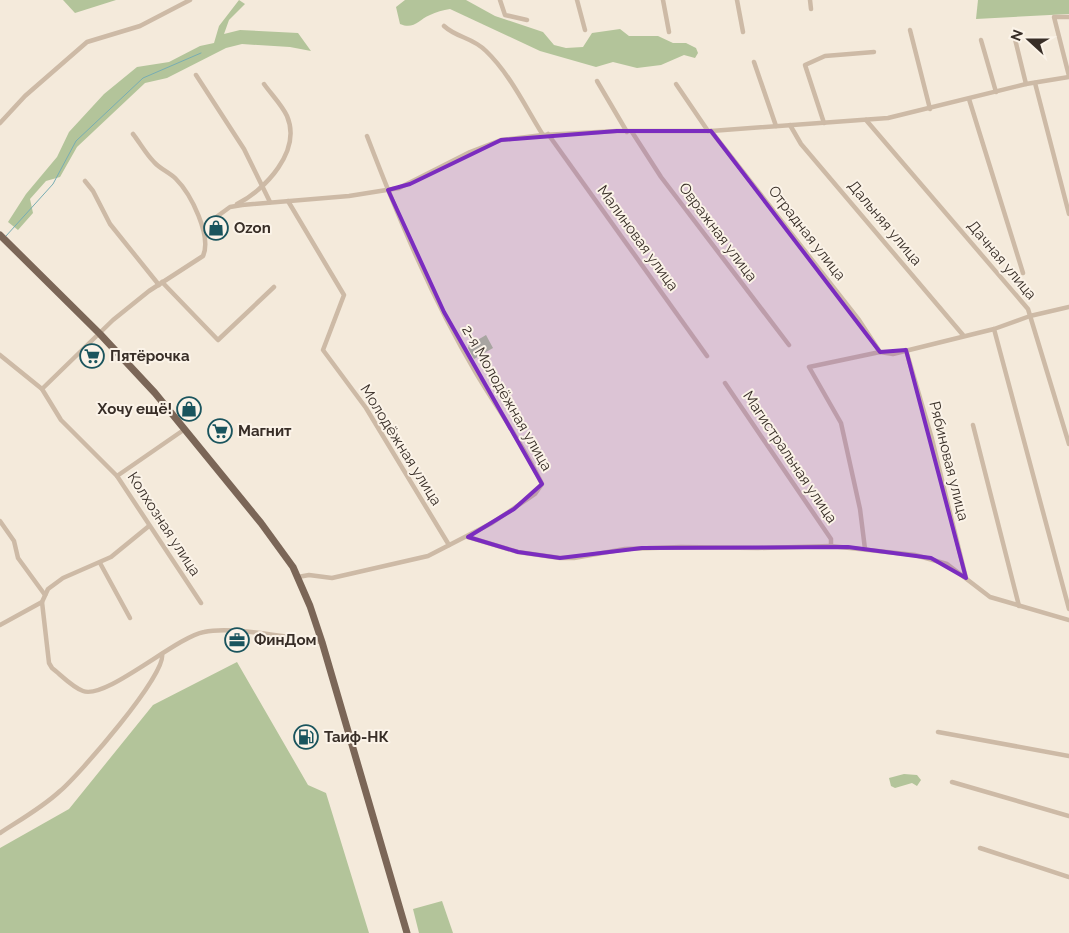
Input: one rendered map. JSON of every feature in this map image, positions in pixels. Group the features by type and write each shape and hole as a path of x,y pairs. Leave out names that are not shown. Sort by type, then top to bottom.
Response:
{"main road":[{"path":"0,234 100,334 185,429 272,537 298,577 322,642 407,933"}],"street":[{"path":"0,123 25,96 87,42 140,26 190,0"},
{"path":"500,0 506,15 527,20"},
{"path":"577,0 585,30"},
{"path":"663,0 669,32"},
{"path":"737,0 743,32"},
{"path":"810,0 811,9"},
{"path":"230,207 349,196 388,190 410,184 470,152 501,140 546,135 710,131 866,120 888,118 930,109 1026,84 1069,76 1054,18 1069,17"},
{"name":"Малиновая улица","path":"444,26 457,35 470,38 487,52 707,356"},
{"path":"910,30 930,109"},
{"path":"1014,35 1026,84"},
{"path":"981,40 996,92"},
{"path":"824,123 805,65 825,56 874,52"},
{"path":"754,62 776,126"},
{"path":"196,75 244,149 270,202"},
{"name":"Овражная улица","path":"596,81 661,178 789,345"},
{"path":"1035,83 1069,214"},
{"path":"204,226 230,207 245,200 261,187 284,158 290,133 287,116 264,84"},
{"name":"Отрадная улица","path":"676,84 710,131 859,320 880,352"},
{"path":"969,99 1023,273"},
{"name":"Дачная улица","path":"866,120 1028,309 1069,444"},
{"name":"Дальняя улица","path":"790,125 801,144 963,335"},
{"path":"42,389 113,320 160,283 203,256 207,248 204,226 176,179 154,162 133,134"},
{"name":"2-я Молодёжная улица","path":"298,577 309,575 332,578 428,556 468,537 514,509 535,494 542,484 476,374 444,312 388,190 367,136"},
{"path":"85,181 93,191 110,224 160,283 218,340 274,287"},
{"name":"Молодёжная улица","path":"288,201 344,295 323,350 366,408 449,545"},
{"path":"865,549 860,509 841,423 809,367 880,352 893,354 963,335 994,329 1030,316 1069,307"},
{"path":"994,329 1069,609"},
{"name":"Рябиновая улица","path":"906,350 932,440 966,578"},
{"name":"Колхозная улица","path":"0,355 42,389 61,420 117,476 201,603"},
{"name":"Магистральная улица","path":"725,383 831,539 831,546"},
{"path":"973,425 1019,606"},
{"path":"117,476 185,429"},
{"path":"0,521 14,541 18,558 44,595"},
{"path":"149,526 128,544 100,563 63,578 54,584 44,595 42,602 49,663 83,691 91,692 115,683 193,636 213,631 322,642"},
{"path":"468,537 518,552 560,558 642,548 831,546 931,558 947,564 990,597 1069,620"},
{"path":"100,563 130,618"},
{"path":"0,625 42,602"},
{"path":"0,833 59,793 81,771 141,696 164,660 162,654"},
{"path":"938,732 1069,756"},
{"path":"952,782 1069,816"},
{"path":"980,848 1069,876"}],"highlighted area":[{"path":"617,131 711,131 880,352 906,350 966,578 931,558 848,547 642,548 560,558 518,552 468,537 514,509 542,484 444,312 388,190 410,184 501,140"}],"green space":[{"path":"63,0 116,0 75,13"},
{"path":"239,0 245,4 229,20 224,34 240,30 298,33 311,51 290,47 242,44 226,48 167,78 145,83 77,147 60,177 46,181 30,199 33,213 18,230 8,222 26,194 57,157 69,132 104,94 137,67 169,62 200,46 214,43 219,26"},
{"path":"405,0 466,0 495,16 543,32 554,45 566,48 583,47 592,33 620,29 629,36 658,36 673,43 686,43 696,48 698,53 695,58 684,55 661,65 637,68 613,62 596,67 540,51 450,9 432,14 416,24 405,26 400,24 396,7"},
{"path":"978,0 1069,0 1069,14 976,19"},
{"path":"486,335 493,348 474,359 468,348 469,345"},
{"path":"237,662 308,785 326,793 369,933 0,933 0,848 69,809 153,705"},
{"path":"904,774 917,775 921,780 917,786 912,783 895,788 891,786 889,778"},
{"path":"442,901 453,933 419,933 413,909"}],"waterway":[{"path":"6,236 53,184 76,141 143,78 201,53"}],"place":[{"name":"Ozon","path":"216,228"},
{"name":"Пятёрочка","path":"92,356"},
{"name":"Хочу ещё!","path":"189,409"},
{"name":"Магнит","path":"220,431"},
{"name":"ФинДом","path":"237,640"},
{"name":"Таиф-НК","path":"306,737"}]}
